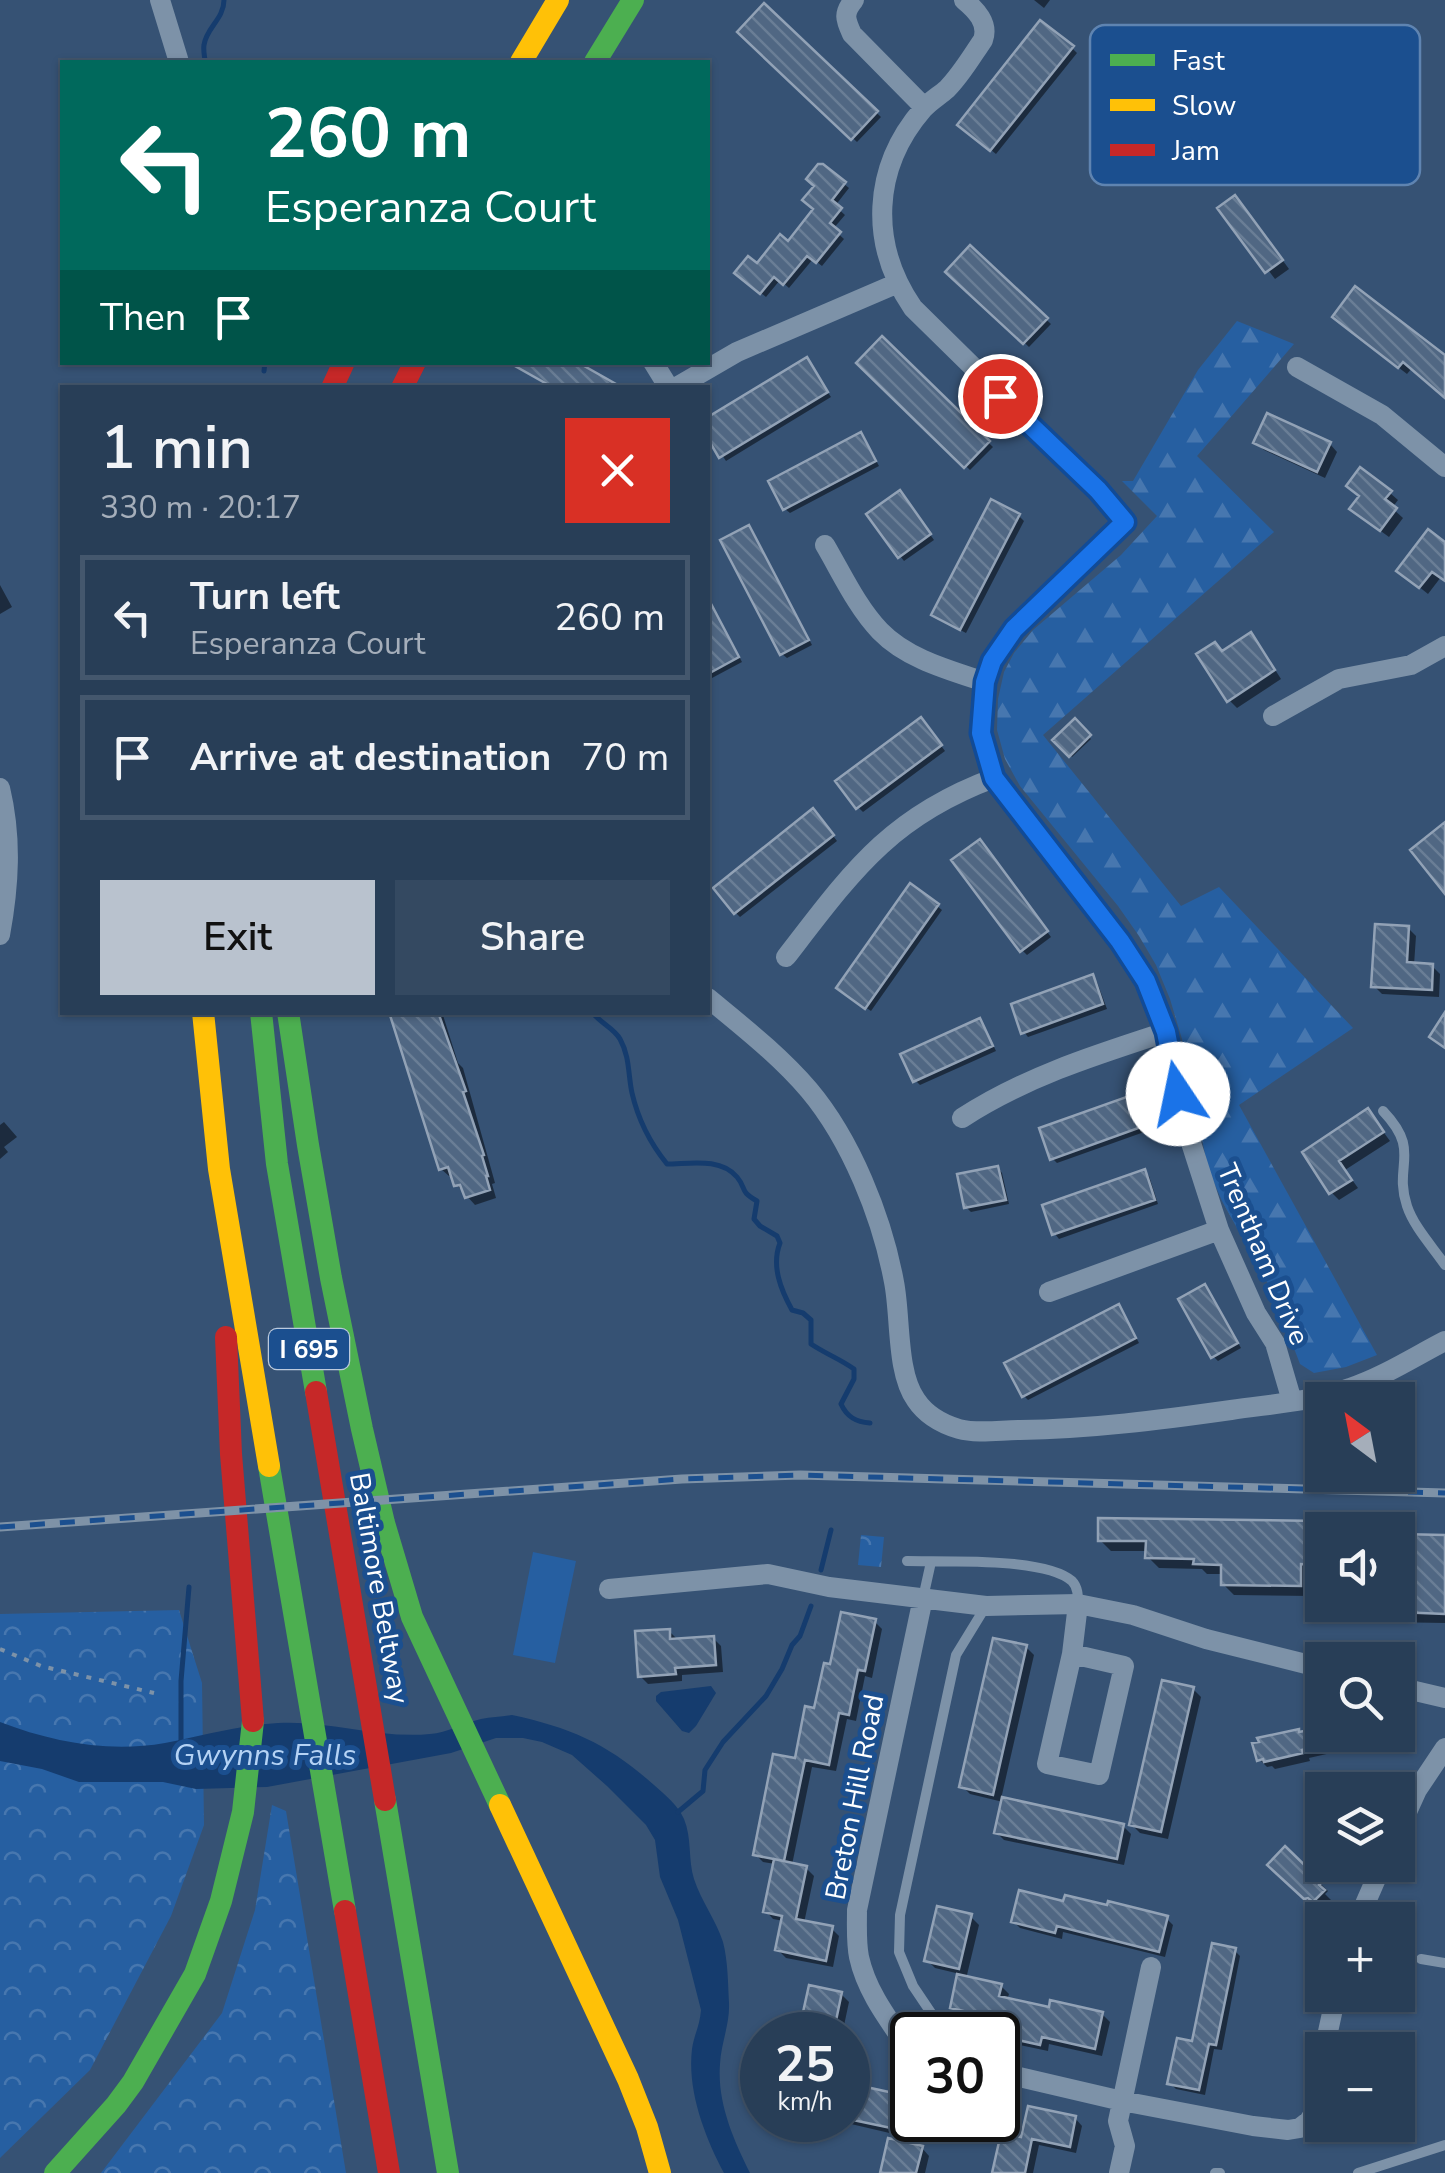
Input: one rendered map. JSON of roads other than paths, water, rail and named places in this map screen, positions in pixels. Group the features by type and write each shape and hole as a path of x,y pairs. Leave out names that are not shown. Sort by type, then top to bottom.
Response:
{"highway":[{"path":"522,60 558,0"},
{"path":"596,60 633,0"},
{"name":"I 695","path":"203,1015 220,1170 389,2173"},
{"name":"Baltimore Beltway","path":"261,1015 277,1164 448,2173"},
{"path":"288,1015 330,1276 392,1558 437,1672 628,2078 660,2173"},
{"path":"55,2173 133,2082 194,1974 221,1901 243,1812 253,1722 231,1454 220,1170"}],"street":[{"path":"160,0 178,60"},
{"path":"854,0 845,14 852,34 924,107"},
{"path":"677,385 737,352 898,284 888,262 881,226 884,187 898,144 924,107 949,87 986,33 980,16 964,0"},
{"name":"Trentham Drive","path":"898,284 913,308 1098,490 1125,522 1014,629 992,661 985,682 981,733 994,778 1120,941 1146,981 1166,1032 1184,1121 1219,1230 1256,1313 1275,1343 1292,1402"},
{"path":"654,365 670,385"},
{"path":"1296,367 1382,415 1445,467"},
{"path":"826,546 882,632 910,652 985,682"},
{"path":"1273,716 1339,679 1411,666 1445,646"},
{"path":"786,957 851,874 886,839 937,803 994,778"},
{"path":"0,788 9,845 0,935"},
{"path":"710,1000 809,1090 855,1163 887,1249 904,1372 915,1399 943,1424 964,1430 1071,1429 1292,1402 1349,1389 1445,1341"},
{"path":"962,1118 991,1098 1034,1078 1166,1032"},
{"path":"1048,1292 1219,1230"},
{"path":"609,1589 768,1574 829,1588 986,1606 1078,1604 1305,1664"},
{"name":"Breton Hill Road","path":"890,2021 876,2000 859,1956 857,1910 924,1598"},
{"path":"1072,1654 1124,1666 1099,1776 1047,1764 1072,1654 1078,1604"},
{"path":"1415,1692 1445,1698"},
{"path":"1415,1794 1445,1748"},
{"path":"1119,2173 1125,2146 1118,2122 1151,1966"},
{"path":"1020,2077 1253,2126 1288,2130 1305,2125"}],"lane":[{"path":"1383,1111 1403,1138 1403,1186 1408,1208 1445,1265"},
{"path":"907,1561 1031,1565 1071,1580 1078,1604"},
{"path":"924,1598 931,1562"},
{"path":"931,2012 913,1986 898,1952 900,1915 956,1655 986,1606"},
{"path":"1421,1959 1445,1963"},
{"path":"1358,2173 1385,2169 1445,2145"}],"water":[{"path":"711,1686 716,1693 689,1733 682,1731 656,1701 661,1692"},
{"name":"Gwynns Falls","path":"512,1715 571,1732 605,1748 654,1785 681,1814 694,1879 725,1949 729,2011 721,2056 721,2092 732,2134 750,2173 724,2173 699,2113 691,2065 701,2010 678,1920 660,1877 655,1840 646,1825 572,1755 542,1742 496,1738 451,1753 267,1787 196,1789 163,1782 79,1782 42,1769 0,1761 0,1722 60,1740 123,1747 278,1723 430,1734 481,1719"}],"waterway":[{"path":"205,60 205,39 224,0"},
{"path":"264,371 265,365"},
{"path":"595,1015 620,1039 638,1112 667,1164 704,1163 722,1167 737,1177 745,1192 757,1201 754,1219 777,1236 780,1243 777,1269 792,1310 811,1320 811,1344 854,1369 854,1379 841,1404 852,1418 870,1423"},
{"path":"821,1570 831,1530"},
{"path":"181,1743 181,1681 189,1587"},
{"path":"678,1812 703,1791 705,1770 723,1742 766,1696 800,1636 811,1606"}],"railway":[{"path":"0,1527 682,1479 800,1475 1445,1493"}]}
